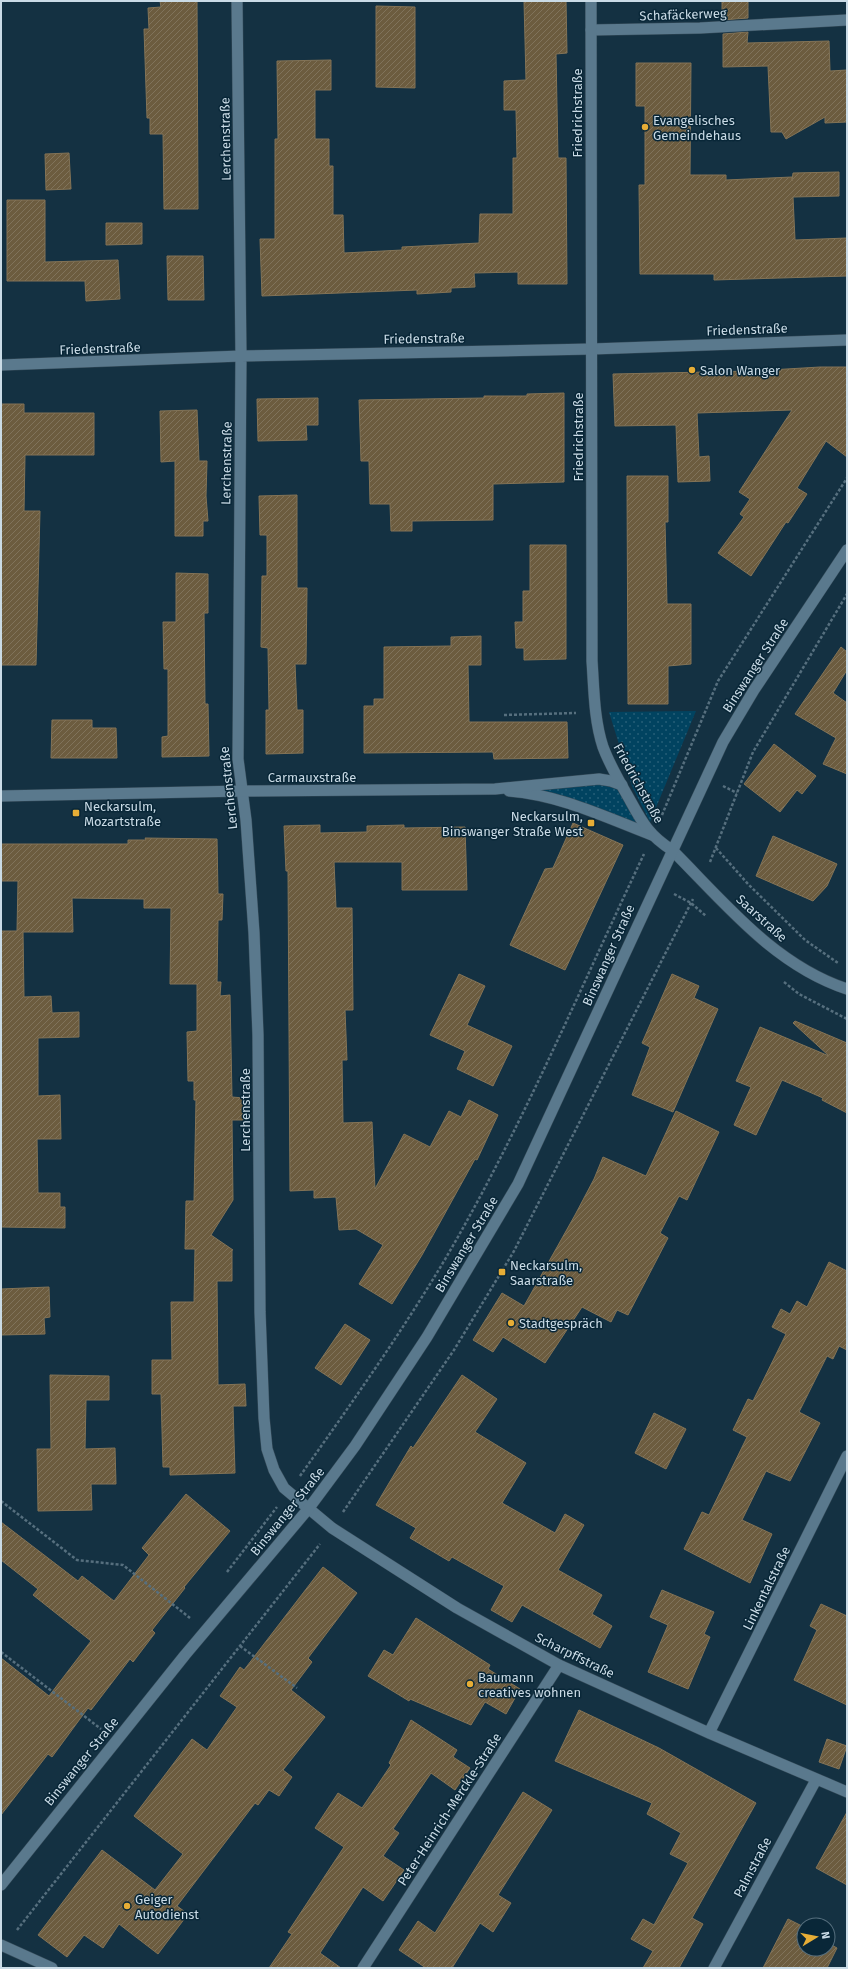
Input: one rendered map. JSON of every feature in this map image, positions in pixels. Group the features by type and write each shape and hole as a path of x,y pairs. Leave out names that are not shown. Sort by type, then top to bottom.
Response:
{"street":[{"name":"Lerchenstraße","path":"237,1 241,356 238,760 243,791 254,932 258,1035 260,1312 264,1418 268,1449 274,1470 284,1488 309,1508"},
{"name":"Friedrichstraße","path":"591,1 592,662 596,713 603,746 641,821 652,835 672,850"},
{"name":"Schafäckerweg","path":"591,30 700,28 847,20"},
{"name":"Friedenstraße","path":"1,365 241,356 592,349 847,340"},
{"name":"Binswanger Straße","path":"1,1885 186,1656 309,1508 355,1446 427,1338 518,1184 723,742 754,690 847,550"},
{"name":"Carmauxstraße","path":"1,796 243,791 495,789 599,778 622,785"},
{"path":"495,789 526,792 551,798 595,812 652,835"},
{"name":"Saarstraße","path":"672,850 741,920 772,948 802,968 847,989"},
{"name":"Linkentalstraße","path":"709,1733 847,1456"},
{"name":"Scharpffstraße","path":"309,1508 332,1528 457,1608 559,1665 709,1733 847,1792"},
{"name":"Peter-Heinrich-Merckle-Straße","path":"363,1968 559,1665"},
{"name":"Palmstraße","path":"714,1968 816,1780"},
{"path":"1,1945 52,1968"}],"path":[{"path":"224,1576 289,1492 386,1355 447,1256 529,1102 652,835 718,681 847,478"},
{"path":"504,715 596,713"},
{"path":"716,848 748,884 805,940 844,967"},
{"path":"1,1501 78,1560 123,1565 191,1619"},
{"path":"186,1625 196,1613"},
{"path":"240,1646 297,1688"},
{"path":"1,1652 104,1731"}],"shaded area":[{"path":"696,711 650,822 632,786 609,712"},
{"path":"594,782 617,789 640,825 600,809 538,789"}],"building":[{"path":"160,1 197,1 198,209 164,209 163,134 150,134 150,118 147,118 144,29 149,29 148,8 161,7"},
{"path":"524,1 566,1 567,53 556,54 558,158 566,158 567,284 518,284 518,272 474,273 475,287 451,288 451,292 417,294 417,290 262,296 260,239 275,239 275,139 278,139 277,61 331,60 331,90 315,90 315,139 329,139 329,166 333,166 333,215 343,215 344,253 402,250 402,247 479,243 480,214 513,214 513,158 517,158 516,110 504,110 504,81 526,80"},
{"path":"722,1 748,1 748,18 722,20"},
{"path":"376,6 415,7 415,88 376,87"},
{"path":"748,32 747,43 829,41 830,71 847,70 847,122 825,123 825,117 786,139 782,132 771,132 768,66 723,67 723,34"},
{"path":"636,63 691,63 690,175 726,175 726,180 792,177 792,181 793,173 839,172 839,196 793,197 795,240 847,238 847,276 714,280 714,274 640,274 639,185 645,185 645,106 636,106"},
{"path":"69,153 71,189 46,190 45,154"},
{"path":"7,200 45,200 45,262 118,260 120,299 86,301 85,281 7,281"},
{"path":"106,223 142,223 142,244 106,245"},
{"path":"167,256 203,256 204,300 168,300"},
{"path":"847,367 847,457 826,441 797,488 807,494 788,523 786,522 751,576 718,553 744,517 740,514 750,499 739,492 792,410 697,413 699,457 709,456 710,481 678,482 676,425 615,426 613,374 753,371"},
{"path":"564,393 564,482 493,484 493,520 412,521 412,531 391,531 390,504 370,504 369,461 361,461 359,400 484,398 484,396 527,396 527,394"},
{"path":"318,398 318,425 306,425 307,440 258,441 257,399"},
{"path":"1,404 24,404 24,413 94,413 94,455 25,455 24,511 40,511 36,665 1,665"},
{"path":"197,410 199,461 207,461 206,496 208,521 203,521 203,536 175,536 175,461 161,462 160,411"},
{"path":"627,476 668,476 668,522 665,522 667,604 691,604 691,664 668,666 668,704 628,704"},
{"path":"297,495 297,588 307,588 306,664 295,664 297,710 303,710 303,753 266,754 266,710 269,710 268,648 261,647 262,576 267,576 267,535 260,535 259,496"},
{"path":"530,545 566,545 566,659 524,660 524,648 516,648 515,622 523,622 523,591 530,591"},
{"path":"176,573 208,574 208,613 204,613 205,704 208,704 209,756 162,757 162,737 168,736 168,669 164,669 163,622 176,622"},
{"path":"481,636 481,665 468,665 469,722 567,722 568,758 494,759 493,752 364,753 364,706 374,706 374,699 384,699 384,647 451,646 451,637"},
{"path":"841,647 847,652 847,670 833,693 847,703 847,774 823,764 836,738 795,714"},
{"path":"52,720 92,720 92,728 116,728 117,758 51,758"},
{"path":"774,744 816,776 802,794 797,790 780,812 744,784"},
{"path":"573,823 623,845 565,970 510,945 545,869 553,868"},
{"path":"320,825 320,833 367,832 367,826 404,825 404,828 465,827 467,890 402,890 402,862 334,862 336,908 352,908 353,1010 345,1010 347,1060 342,1060 343,1123 372,1122 375,1189 404,1134 430,1147 449,1111 461,1117 469,1100 498,1115 477,1160 475,1159 422,1255 392,1304 359,1284 383,1245 356,1229 339,1230 336,1197 314,1198 314,1190 290,1191 288,871 286,871 284,826"},
{"path":"773,836 837,864 827,886 813,901 756,876"},
{"path":"145,838 217,839 218,894 223,894 222,920 218,920 217,982 221,982 220,996 230,995 232,1097 244,1098 244,1120 232,1120 233,1200 211,1235 233,1250 232,1281 217,1281 218,1385 245,1384 246,1406 233,1406 235,1473 170,1475 170,1467 163,1467 161,1394 152,1394 152,1360 172,1360 171,1302 194,1302 195,1249 185,1249 186,1201 194,1201 196,1100 194,1100 194,1081 188,1081 187,1032 197,1031 197,984 170,984 171,908 144,908 144,899 72,898 73,932 23,932 24,997 51,996 52,1013 79,1012 79,1037 38,1038 38,1096 60,1095 61,1139 37,1139 38,1193 60,1193 60,1207 65,1207 65,1228 1,1227 1,931 17,931 18,881 2,881 1,844 128,844 128,840 146,840"},
{"path":"459,974 485,986 467,1025 512,1046 493,1086 457,1069 465,1051 430,1035"},
{"path":"672,974 699,986 694,998 718,1009 673,1112 632,1095 650,1047 642,1043"},
{"path":"795,1021 847,1043 847,1113 822,1100 823,1098 782,1080 756,1135 734,1125 751,1087 736,1081 760,1027 829,1056 793,1023"},
{"path":"676,1111 719,1132 687,1200 679,1196 660,1233 668,1238 628,1315 617,1310 611,1322 582,1307 545,1363 503,1337 493,1352 473,1340 502,1293 524,1306 575,1215 594,1179 603,1157 646,1176"},
{"path":"829,1262 847,1271 847,1350 839,1346 833,1359 827,1356 799,1412 820,1423 790,1481 766,1471 742,1520 772,1534 750,1583 684,1549 702,1512 709,1515 747,1437 733,1430 748,1399 753,1401 786,1334 772,1327 781,1309 790,1314 797,1301 807,1307"},
{"path":"49,1287 50,1317 44,1318 45,1334 1,1335 1,1289"},
{"path":"345,1324 370,1340 341,1385 315,1368"},
{"path":"50,1375 109,1376 109,1400 86,1400 85,1449 115,1448 116,1484 91,1484 92,1510 38,1511 37,1449 51,1449"},
{"path":"462,1375 497,1399 475,1432 526,1463 502,1503 555,1533 565,1514 584,1525 558,1570 602,1595 592,1614 612,1626 600,1648 522,1605 512,1622 491,1610 504,1586 452,1557 449,1561 410,1538 416,1528 376,1505 411,1446 413,1448"},
{"path":"654,1413 686,1429 666,1469 635,1453"},
{"path":"186,1494 230,1531 184,1587 185,1588 152,1630 155,1633 133,1662 130,1659 91,1710 88,1708 52,1757 48,1754 1,1815 1,1658 49,1696 91,1641 33,1595 38,1589 1,1560 1,1522 78,1581 82,1576 114,1601 149,1555 142,1548"},
{"path":"323,1567 357,1593 308,1658 312,1662 291,1690 325,1717 283,1770 292,1777 279,1796 269,1790 258,1805 255,1803 177,1906 188,1914 158,1954 119,1924 103,1948 84,1935 67,1957 38,1935 102,1850 155,1890 183,1854 134,1816 192,1739 207,1750 237,1707 220,1696 240,1667 244,1670"},
{"path":"662,1590 714,1612 704,1634 710,1637 688,1689 648,1672 668,1625 650,1617"},
{"path":"821,1604 847,1616 847,1705 794,1680 817,1630 810,1626"},
{"path":"416,1618 490,1665 488,1669 520,1689 506,1714 485,1702 471,1725 410,1699 409,1701 368,1676 384,1650 393,1655"},
{"path":"579,1710 659,1748 756,1803 692,1918 703,1924 679,1968 643,1968 653,1951 631,1939 643,1919 654,1925 688,1863 670,1854 681,1833 647,1814 652,1803 555,1761"},
{"path":"411,1720 457,1750 453,1757 470,1768 455,1790 431,1773 393,1829 399,1833 383,1856 404,1870 383,1901 363,1887 320,1953 341,1968 269,1968 292,1934 288,1932 344,1847 315,1828 338,1793 362,1808 391,1765 389,1763"},
{"path":"827,1739 847,1746 839,1769 819,1762"},
{"path":"523,1792 552,1810 498,1895 511,1903 493,1932 480,1923 452,1968 426,1968 399,1950 418,1921 435,1933"},
{"path":"847,1812 847,1885 816,1868"},
{"path":"788,1919 796,1923 796,1957 832,1957 827,1968 763,1968"}],"place":[{"name":"Evangelisches Gemeindehaus","path":"645,127"},
{"name":"Salon Wanger","path":"692,370"},
{"name":"Neckarsulm, Mozartstraße","path":"76,813"},
{"name":"Neckarsulm, Binswanger Straße West","path":"591,823"},
{"name":"Neckarsulm, Saarstraße","path":"502,1272"},
{"name":"Stadtgespräch","path":"511,1323"},
{"name":"Baumann creatives wohnen","path":"470,1684"},
{"name":"Geiger Autodienst","path":"127,1906"}]}
